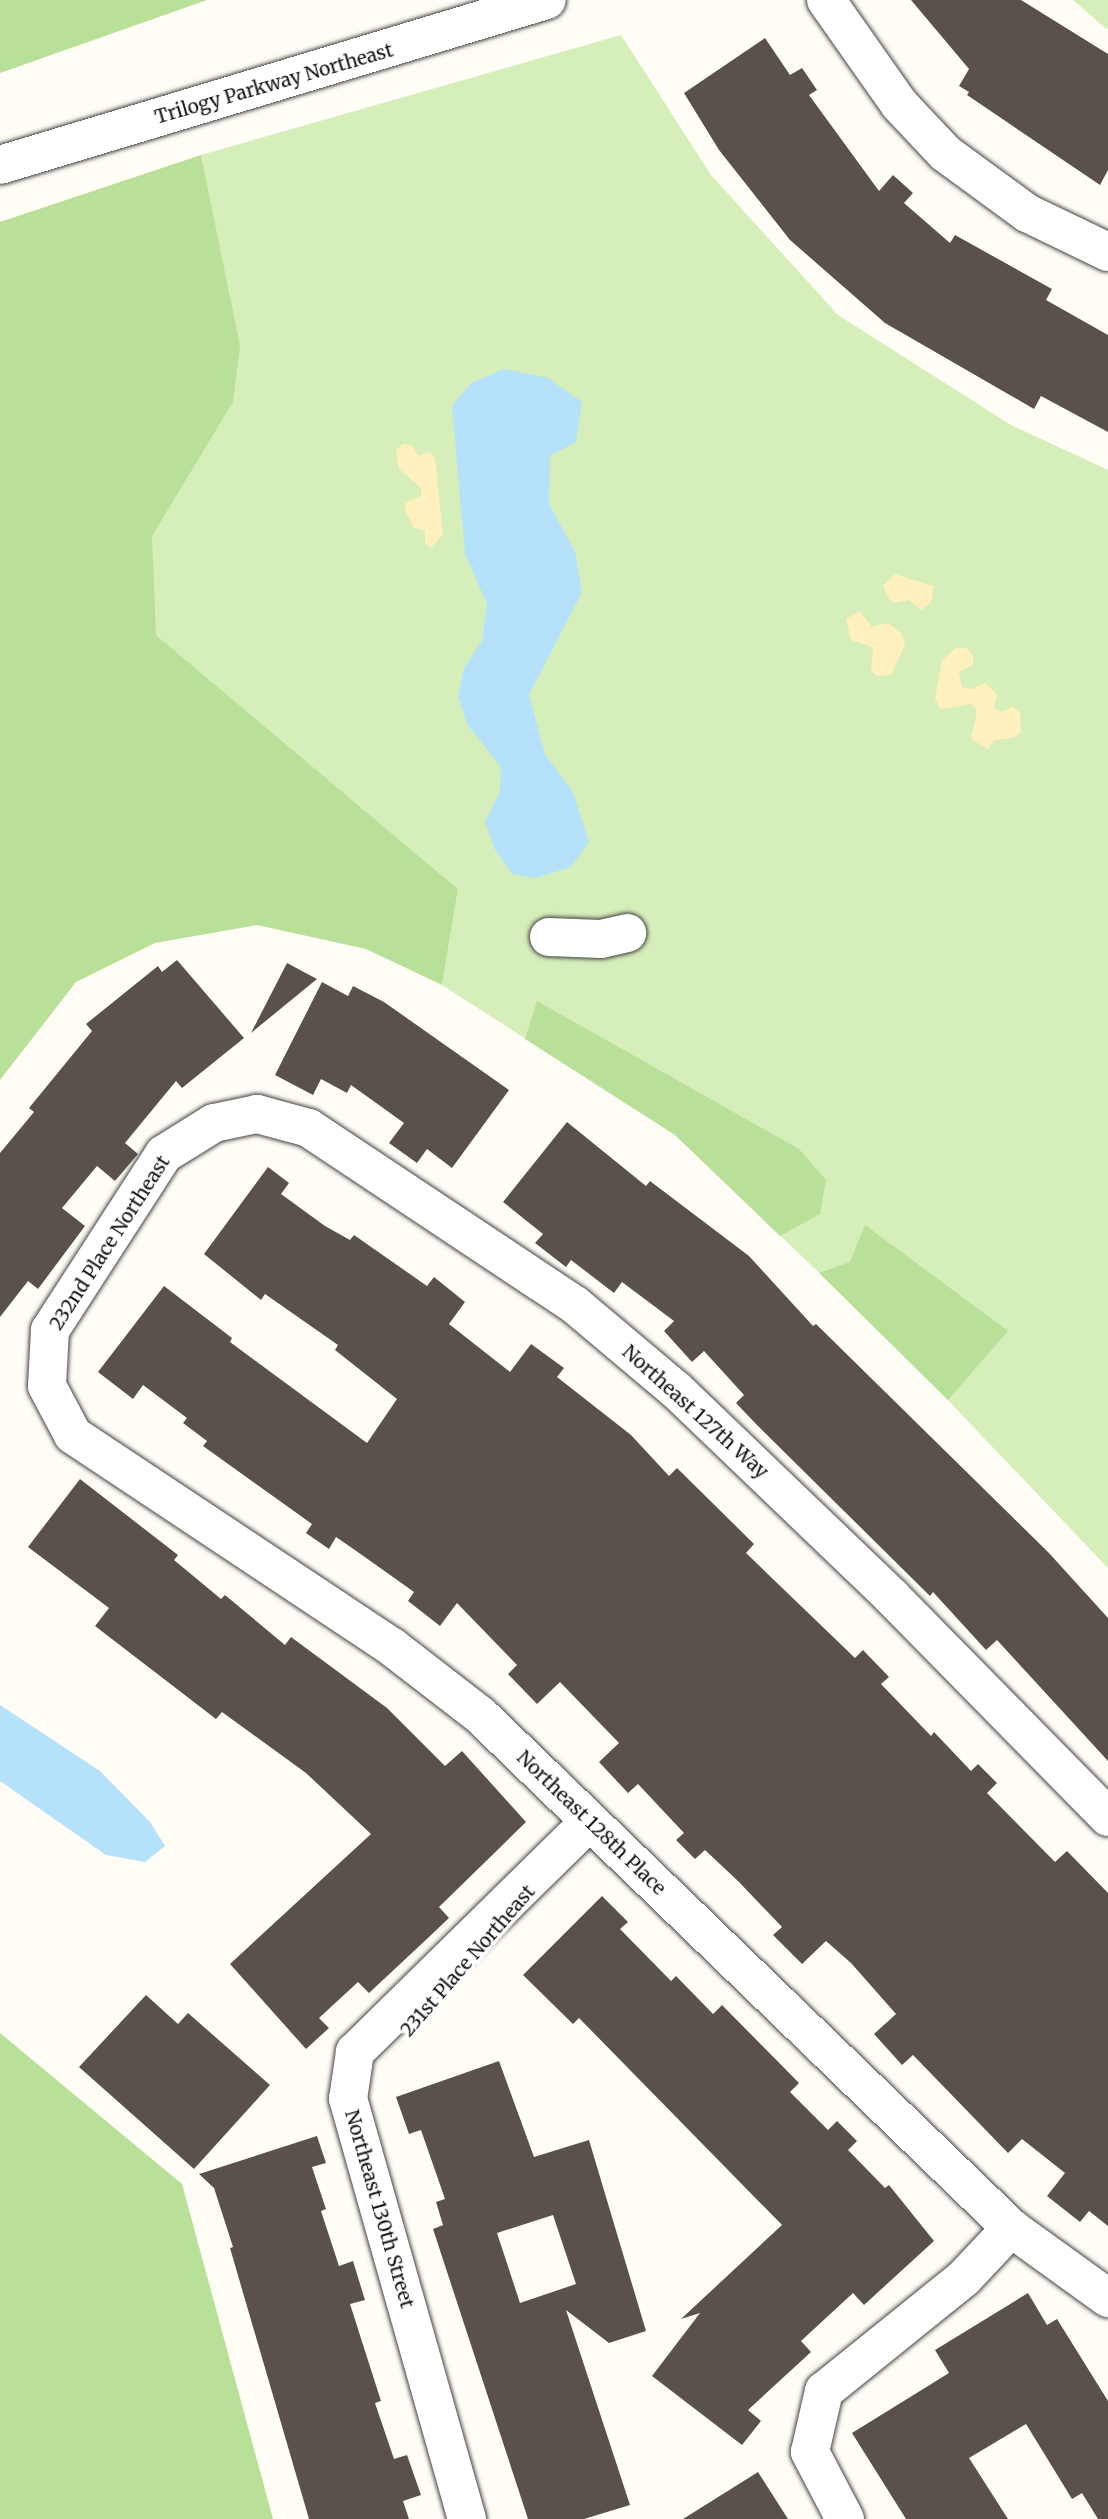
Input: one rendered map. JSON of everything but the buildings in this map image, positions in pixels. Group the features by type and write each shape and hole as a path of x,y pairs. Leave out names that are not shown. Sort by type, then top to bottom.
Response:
{"street":[{"name":"Trilogy Parkway Northeast","path":"0,165 547,0"},
{"path":"826,0 899,104 945,153 1027,213 1108,253"},
{"path":"549,937 601,939 627,933"},
{"name":"Northeast 127th Way","path":"214,1123 257,1114 309,1128 575,1305 676,1390 853,1560 1108,1817"},
{"name":"232nd Place Northeast","path":"47,1386 50,1330 164,1154 214,1123"},
{"name":"Northeast 128th Place","path":"47,1386 74,1435 392,1647 480,1715 1011,2228 1108,2298"},
{"name":"231st Place Northeast","path":"348,2099 589,1822"},
{"name":"Northeast 130th Street","path":"348,2099 467,2519"},
{"path":"845,2519 810,2452 824,2391 964,2278 1011,2228"}],"green space":[{"path":"0,0 207,0 0,73"},
{"path":"1073,0 1108,0 1108,29 1105,28"},
{"path":"621,35 711,175 838,315 1011,425 1108,470 1108,1568 902,1352 675,1135 442,985 458,889 156,635 57,455 201,155"},
{"path":"201,155 240,346 233,402 152,536 156,635 458,889 442,985 366,949 257,925 155,943 76,982 0,1080 0,222"},
{"path":"537,1001 799,1149 826,1180 820,1214 780,1236 675,1135 525,1039"},
{"path":"865,1225 1008,1331 948,1400 819,1273 850,1262"},
{"path":"0,2033 182,2184 273,2519 0,2519"}],"sand":[{"path":"404,444 412,445 418,456 430,452 435,458 443,534 431,548 425,544 425,530 414,528 405,511 406,503 421,496 421,488 399,469 396,449"},
{"path":"895,574 933,586 931,602 921,610 909,600 895,603 889,599 883,586"},
{"path":"860,611 872,627 888,623 902,634 905,645 891,675 876,676 871,670 873,647 851,640 846,619"},
{"path":"956,648 967,648 973,656 973,665 959,672 962,687 972,689 985,683 997,694 994,707 1000,712 1013,707 1020,713 1021,732 1014,738 995,740 988,749 971,739 977,711 971,704 941,709 935,699 942,660"}],"water":[{"path":"504,369 548,378 582,402 576,442 550,456 549,504 575,552 582,592 529,695 545,754 573,792 589,842 571,867 535,878 512,874 494,848 485,821 500,792 501,767 467,724 458,696 464,668 482,641 487,604 465,554 452,406 471,383"},
{"path":"0,1705 100,1771 150,1822 165,1846 145,1862 106,1855 0,1781"}]}
